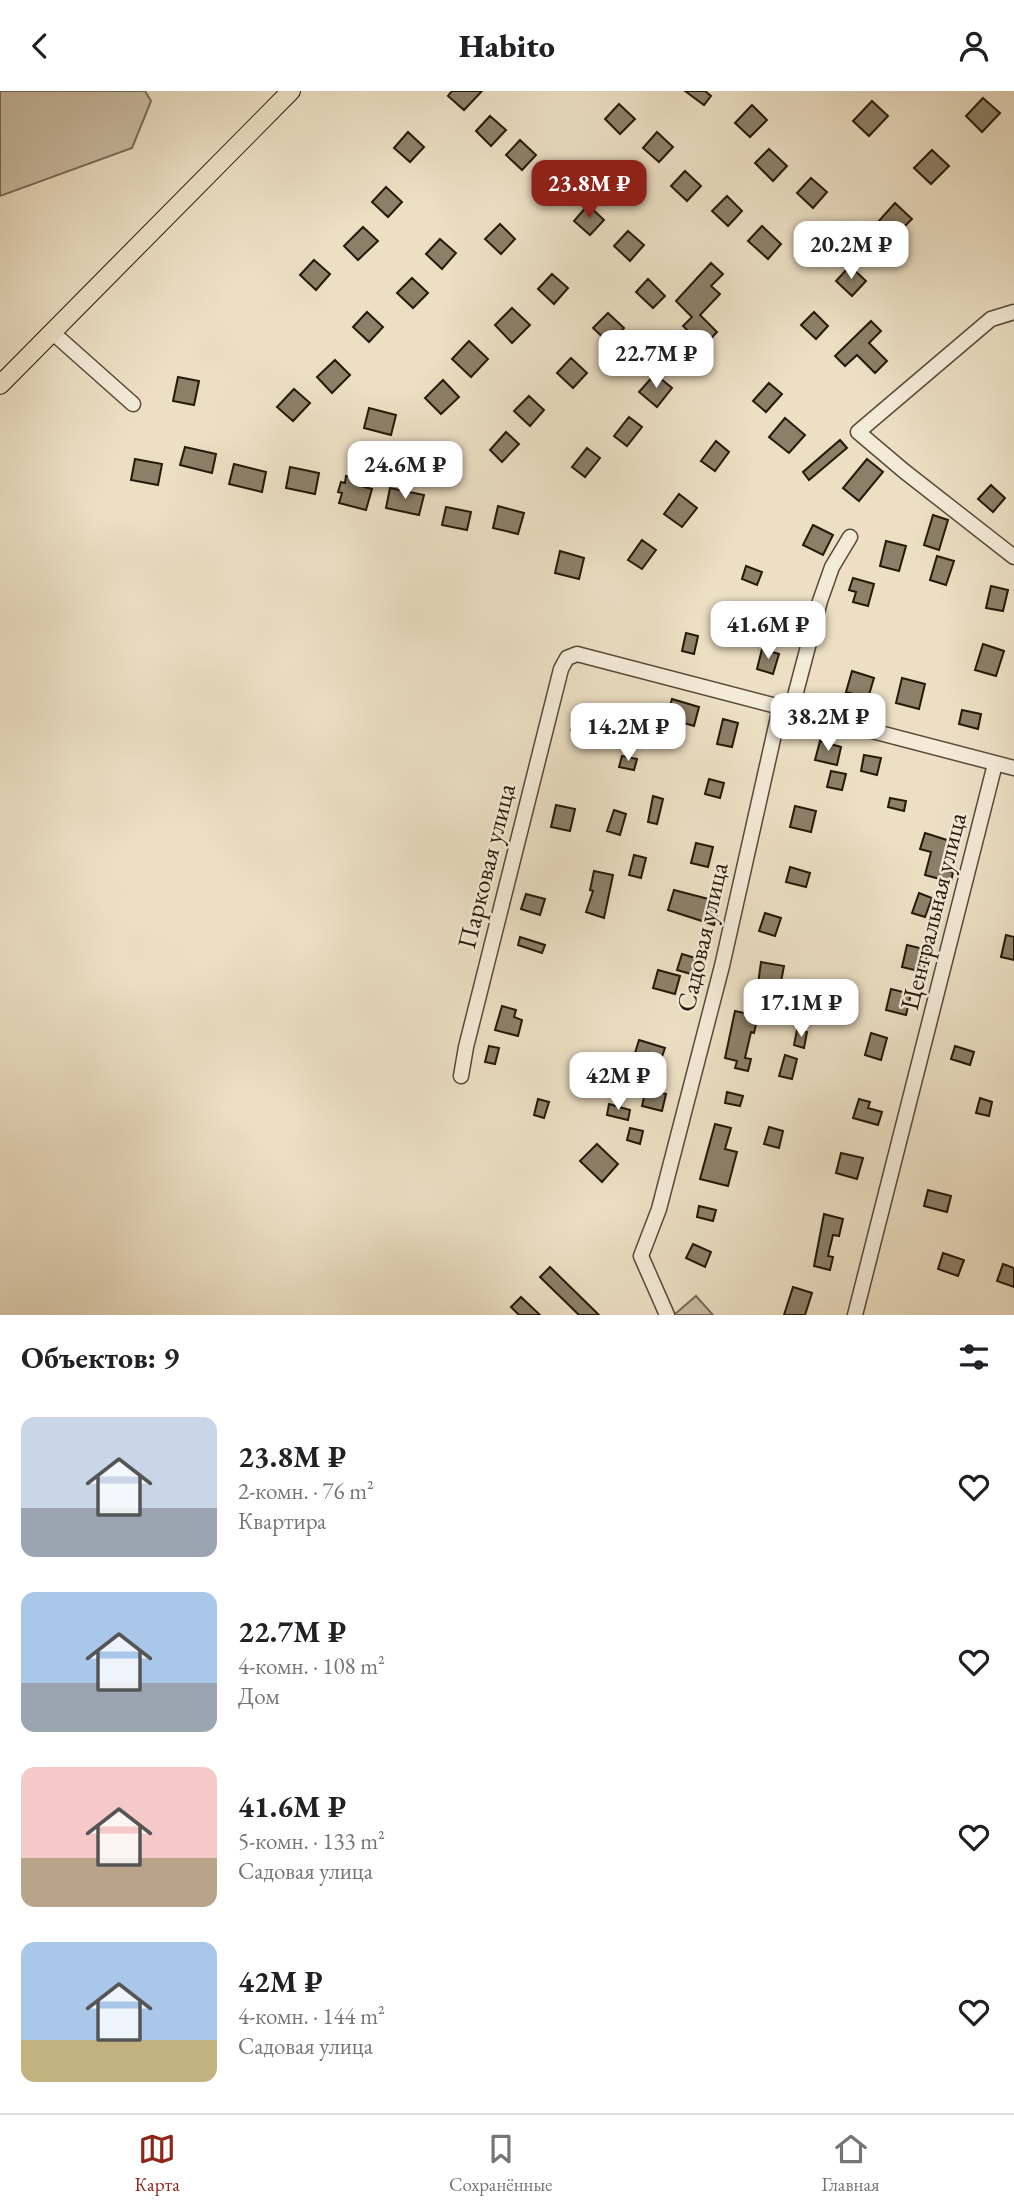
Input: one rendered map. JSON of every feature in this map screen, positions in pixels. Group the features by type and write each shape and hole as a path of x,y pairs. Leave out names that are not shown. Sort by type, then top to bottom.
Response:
{"main road":[{"path":"0,385 291,91"}],"street":[{"path":"1014,312 991,319 858,432 1008,552 1014,536"},
{"path":"52,332 133,404"},
{"name":"Садовая улица","path":"667,1315 641,1256 659,1209 785,710 832,566 850,537"},
{"name":"Парковая улица","path":"461,1076 561,669 567,658 578,654 785,710"},
{"path":"785,710 1014,768"},
{"name":"Центральная улица","path":"855,1315 995,764"}],"shaded area":[{"path":"0,91 145,91 151,101 132,148 0,196"},
{"path":"696,1296 713,1315 675,1314"}],"building":[{"path":"452,91 482,91 464,110 448,96"},
{"path":"685,91 705,91 711,96 704,105"},
{"path":"983,98 1000,113 982,132 966,116"},
{"path":"872,101 888,116 869,136 853,121"},
{"path":"619,104 635,119 620,134 605,119"},
{"path":"752,105 767,120 750,137 735,123"},
{"path":"490,116 506,130 491,146 476,131"},
{"path":"408,132 424,147 410,162 394,148"},
{"path":"657,132 673,147 659,162 643,148"},
{"path":"520,140 536,155 522,170 506,155"},
{"path":"769,149 787,166 773,181 755,163"},
{"path":"932,150 949,166 931,184 914,168"},
{"path":"685,171 701,186 687,201 671,186"},
{"path":"560,173 576,187 562,203 546,188"},
{"path":"811,178 827,192 813,208 797,193"},
{"path":"386,187 402,202 388,217 372,202"},
{"path":"727,196 742,211 728,226 712,211"},
{"path":"895,203 912,219 894,237 878,222"},
{"path":"588,205 604,220 590,235 574,221"},
{"path":"500,224 515,239 501,254 485,239"},
{"path":"762,226 781,244 768,259 748,241"},
{"path":"363,227 378,241 358,260 344,246"},
{"path":"628,231 644,245 630,261 614,246"},
{"path":"440,239 456,253 442,269 426,254"},
{"path":"314,260 330,274 316,290 300,275"},
{"path":"711,263 723,274 711,286 720,294 700,315 717,332 704,346 683,326 692,317 676,301"},
{"path":"850,266 866,281 852,296 836,281"},
{"path":"552,274 568,288 554,304 538,289"},
{"path":"412,278 428,293 413,308 397,293"},
{"path":"648,279 665,296 653,308 636,292"},
{"path":"512,308 530,325 512,343 495,325"},
{"path":"367,312 383,327 369,342 353,327"},
{"path":"814,312 828,326 816,339 801,325"},
{"path":"608,313 624,328 609,343 593,328"},
{"path":"871,321 881,331 869,343 887,361 875,373 857,355 845,366 835,356"},
{"path":"469,341 488,359 471,377 452,359"},
{"path":"571,358 587,373 573,388 557,373"},
{"path":"335,360 350,375 332,393 317,377"},
{"path":"655,374 672,388 657,407 639,392"},
{"path":"178,377 199,381 194,405 173,401"},
{"path":"443,380 459,397 441,414 425,398"},
{"path":"769,383 782,394 766,412 753,401"},
{"path":"294,389 310,403 293,421 277,407"},
{"path":"529,396 544,410 530,426 514,411"},
{"path":"369,408 396,415 391,435 364,428"},
{"path":"629,417 642,427 627,446 614,436"},
{"path":"785,418 805,435 789,453 769,437"},
{"path":"506,432 519,444 502,462 490,450"},
{"path":"840,440 847,448 809,480 803,472"},
{"path":"716,441 729,452 715,471 701,461"},
{"path":"185,447 216,454 212,473 180,465"},
{"path":"587,448 600,458 585,477 572,467"},
{"path":"135,459 162,464 158,485 131,480"},
{"path":"867,459 883,472 859,501 843,488"},
{"path":"234,464 266,472 262,492 229,484"},
{"path":"290,467 319,473 315,494 286,488"},
{"path":"346,476 359,479 357,485 372,489 366,510 339,503 342,493 338,492 341,482 345,483"},
{"path":"991,485 1005,498 993,512 978,499"},
{"path":"390,488 424,495 419,515 386,508"},
{"path":"679,494 697,508 682,527 664,514"},
{"path":"498,506 524,513 518,534 493,528"},
{"path":"446,507 471,512 467,530 442,525"},
{"path":"933,515 948,520 939,550 924,545"},
{"path":"813,525 833,535 823,555 803,545"},
{"path":"642,540 656,550 642,569 628,560"},
{"path":"886,541 906,546 899,571 880,566"},
{"path":"560,551 584,558 579,579 555,573"},
{"path":"937,556 954,561 946,585 930,580"},
{"path":"746,566 762,572 757,585 742,579"},
{"path":"853,578 874,584 868,606 853,602 856,592 849,590"},
{"path":"991,586 1008,590 1003,611 986,608"},
{"path":"736,602 751,606 748,618 733,614"},
{"path":"686,633 698,636 694,654 682,651"},
{"path":"983,644 1004,651 996,676 975,670"},
{"path":"762,649 779,654 773,674 757,669"},
{"path":"852,671 874,678 868,698 846,692"},
{"path":"902,678 925,684 919,709 896,703"},
{"path":"672,699 699,707 694,726 681,722 677,734 663,730"},
{"path":"616,708 644,717 637,735 610,726"},
{"path":"962,710 981,714 978,729 959,724"},
{"path":"723,719 738,723 732,747 717,744"},
{"path":"575,720 596,727 593,737 571,730"},
{"path":"820,741 841,747 837,765 815,760"},
{"path":"864,755 881,758 877,775 861,771"},
{"path":"622,756 637,759 634,770 619,767"},
{"path":"831,771 846,774 842,790 827,787"},
{"path":"709,779 724,783 720,798 705,794"},
{"path":"653,796 663,799 657,824 648,822"},
{"path":"890,798 906,801 904,811 888,807"},
{"path":"556,805 575,809 570,831 551,827"},
{"path":"795,806 816,811 811,832 790,827"},
{"path":"614,810 626,814 620,835 607,831"},
{"path":"925,833 950,841 941,869 953,872 951,882 925,875 931,852 920,849"},
{"path":"696,843 713,847 708,867 691,863"},
{"path":"634,855 646,858 641,878 629,875"},
{"path":"790,867 810,873 806,887 786,882"},
{"path":"594,871 613,875 604,918 586,912 593,891 590,890"},
{"path":"674,890 720,902 714,925 668,910"},
{"path":"919,893 932,898 925,917 912,913"},
{"path":"526,894 545,899 540,915 521,909"},
{"path":"765,913 781,918 775,936 759,931"},
{"path":"1006,935 1014,937 1014,960 1001,957"},
{"path":"520,937 545,945 542,953 518,945"},
{"path":"907,945 928,950 923,972 902,967"},
{"path":"682,954 695,958 691,974 677,970"},
{"path":"761,962 784,966 780,987 758,984"},
{"path":"658,970 680,976 675,994 653,988"},
{"path":"891,989 911,994 906,1015 886,1010"},
{"path":"502,1006 516,1010 514,1017 522,1020 518,1036 495,1030"},
{"path":"735,1011 758,1016 745,1058 751,1059 748,1071 735,1068 737,1061 725,1058"},
{"path":"797,1030 807,1032 804,1048 794,1045"},
{"path":"871,1033 887,1038 881,1060 865,1055"},
{"path":"639,1040 665,1048 656,1074 631,1066"},
{"path":"489,1046 499,1048 495,1064 485,1062"},
{"path":"955,1046 974,1052 970,1065 951,1059"},
{"path":"785,1055 797,1059 792,1079 779,1076"},
{"path":"646,1089 666,1094 662,1111 642,1106"},
{"path":"727,1092 743,1096 740,1106 725,1103"},
{"path":"980,1098 992,1102 989,1116 976,1113"},
{"path":"538,1099 549,1102 544,1118 534,1115"},
{"path":"859,1099 870,1102 868,1108 882,1112 878,1125 853,1118"},
{"path":"609,1104 630,1110 628,1120 607,1115"},
{"path":"715,1124 731,1128 725,1149 737,1152 728,1186 700,1179"},
{"path":"769,1127 783,1131 779,1148 764,1144"},
{"path":"630,1128 643,1131 640,1144 627,1140"},
{"path":"597,1144 618,1164 602,1182 580,1161"},
{"path":"841,1153 863,1158 857,1179 836,1173"},
{"path":"928,1190 951,1196 947,1212 924,1206"},
{"path":"699,1206 716,1210 713,1221 697,1217"},
{"path":"824,1214 843,1219 839,1236 833,1235 828,1256 833,1257 830,1270 814,1266"},
{"path":"693,1244 711,1252 705,1267 686,1258"},
{"path":"943,1253 964,1260 958,1276 938,1269"},
{"path":"1003,1264 1014,1268 1014,1287 997,1281"},
{"path":"550,1267 599,1315 579,1315 540,1277"},
{"path":"793,1287 812,1293 805,1315 784,1315"},
{"path":"521,1297 540,1315 519,1315 511,1307"}]}
